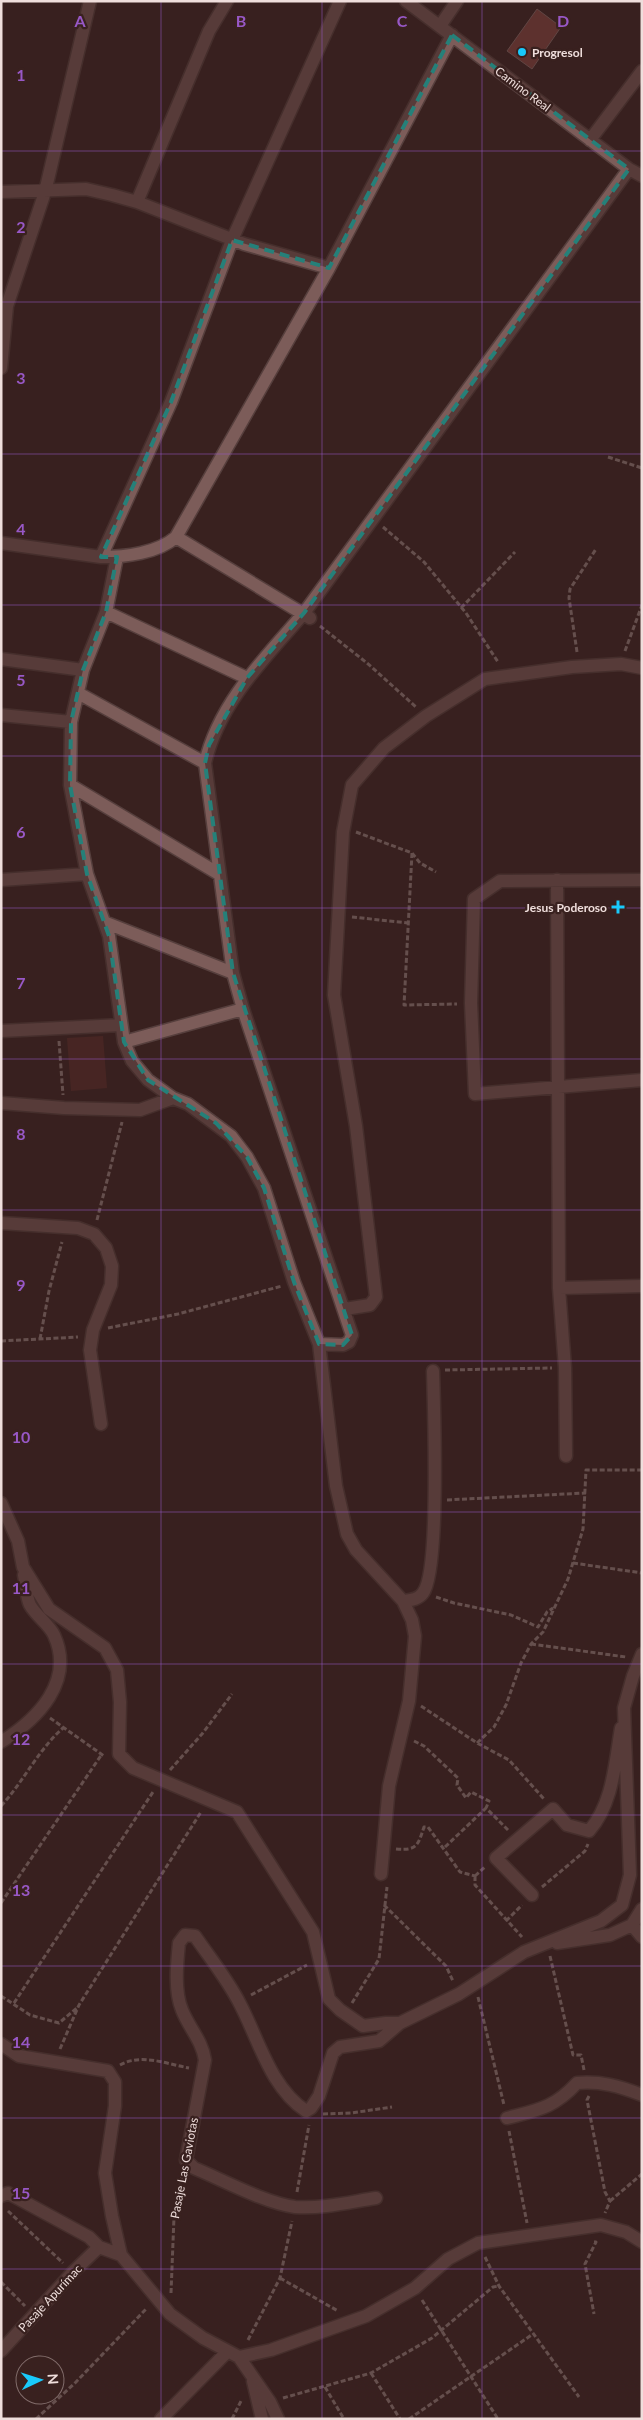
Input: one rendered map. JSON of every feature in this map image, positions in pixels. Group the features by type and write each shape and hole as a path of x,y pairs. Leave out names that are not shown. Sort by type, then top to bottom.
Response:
{"street":[{"path":"1,368 8,306 45,192 90,1"},
{"path":"138,202 209,31 227,1"},
{"path":"101,557 171,402 232,240 340,1"},
{"name":"Camino Real","path":"406,1 628,169 642,176"},
{"path":"440,26 457,1"},
{"path":"1,543 101,557 117,557 166,546 176,537 329,268 452,35"},
{"path":"590,140 642,71"},
{"path":"319,1344 343,1345 349,1342 352,1335 233,973 205,763 209,745 226,709 247,678 307,616 372,519 628,169"},
{"path":"1,192 45,192 86,189 138,202 232,240 329,268"},
{"path":"176,537 307,616"},
{"path":"117,557 106,612 83,670 70,722 70,785 87,874 109,936 124,1042 132,1061 148,1080 173,1098 188,1104 231,1136 247,1157 264,1188 294,1282 319,1344 336,1486 346,1534 356,1550 403,1601 412,1620 415,1636 409,1700 389,1786 381,1874"},
{"path":"106,612 247,678"},
{"path":"1,659 83,670"},
{"path":"345,1310 370,1305 376,1297 356,1126 334,995 344,827 352,785 384,748 426,716 485,679 580,667 621,664 642,668"},
{"path":"78,693 205,763"},
{"path":"1,715 70,722"},
{"path":"70,785 219,874"},
{"path":"1,880 87,874"},
{"path":"557,880 559,1288 565,1368 566,1456"},
{"path":"642,880 500,881 474,899 471,1003 475,1094 642,1080"},
{"path":"104,922 233,973"},
{"path":"124,1042 244,1009"},
{"path":"1,1031 121,1025"},
{"path":"1,1103 64,1108 140,1110 173,1098"},
{"path":"1,1223 78,1228 94,1234 106,1248 112,1266 111,1285 92,1334 90,1350 101,1424"},
{"path":"559,1288 642,1286"},
{"path":"403,1601 416,1599 424,1592 428,1581 434,1500 434,1371"},
{"path":"1,1503 18,1541 30,1604 54,1635 61,1662 57,1685 40,1710 1,1742"},
{"path":"23,1567 49,1609 105,1648 117,1670 120,1702 119,1754 134,1768 237,1812 313,1932 329,1999 363,2026 400,2023"},
{"path":"532,1895 496,1858 553,1809 567,1825 589,1831 596,1823 611,1790 624,1708 641,1656"},
{"path":"240,2002 272,2074 297,2105 306,2111 311,2108 319,2096 333,2053 340,2047 379,2041 400,2023 458,1994 524,1952 548,1944 601,1921 622,1905 630,1875 624,1708"},
{"path":"548,1944 610,1935 632,1925 642,1909"},
{"path":"632,1925 642,1937"},
{"name":"Pasaje Las Gaviotas","path":"186,2160 205,2060 203,2047 181,2009 179,1996 179,1943 186,1935 195,1936 240,2002"},
{"path":"1,2044 19,2056 108,2072 116,2082 115,2106 105,2173 112,2216 122,2255 170,2314 203,2338 233,2354 252,2373 278,2419"},
{"path":"507,2118 538,2110 563,2098 577,2083 614,2084 642,2095"},
{"path":"186,2160 194,2168 276,2202 294,2206 314,2207 376,2198"},
{"path":"1,2196 8,2193 89,2238 99,2247 122,2255"},
{"path":"161,2419 233,2354 271,2350 355,2320 415,2288 448,2260 478,2242 600,2225 626,2232 642,2242"},
{"name":"Pasaje Apurímac","path":"1,2350 73,2272 99,2247"},
{"path":"252,2373 262,2419"}],"path":[{"path":"608,456 642,468"},
{"path":"372,519 424,562 461,608 507,676"},
{"path":"580,667 569,598 570,589 596,549"},
{"path":"461,608 516,552"},
{"path":"621,664 642,604"},
{"path":"307,616 367,663 426,716"},
{"path":"344,827 412,853 420,863 436,872"},
{"path":"412,853 404,1005 471,1003"},
{"path":"338,916 408,923"},
{"path":"58,1028 64,1108"},
{"path":"94,1234 125,1109"},
{"path":"40,1339 48,1291 66,1227"},
{"path":"1,1341 92,1334 178,1314 294,1282"},
{"path":"434,1371 565,1368"},
{"path":"477,1743 494,1727 506,1705 521,1663 531,1644 543,1632 573,1563 583,1528 586,1470 642,1470"},
{"path":"434,1500 586,1493"},
{"path":"573,1563 642,1573"},
{"path":"424,1592 454,1603 511,1615 538,1627 547,1612 555,1608"},
{"path":"531,1644 615,1657 641,1656"},
{"path":"14,2003 160,1780 202,1734 232,1694"},
{"path":"409,1700 426,1708 477,1743 509,1760 553,1809"},
{"path":"1,1903 102,1754 40,1710"},
{"path":"1,1806 14,1792 48,1742 63,1728"},
{"path":"400,1734 424,1746 458,1778 457,1784 466,1798 471,1792 489,1801 486,1808 444,1847"},
{"path":"58,2052 79,2005 208,1800"},
{"path":"486,1808 518,1839"},
{"path":"506,1921 532,1895 585,1851 596,1823"},
{"path":"384,1847 408,1850 418,1844 424,1827 428,1827 460,1872 475,1876 475,1885 506,1921 524,1938 524,1952"},
{"path":"346,2014 379,1959 389,1874 381,1874"},
{"path":"384,1905 446,1966 458,1994"},
{"path":"548,1944 573,2055 581,2055 584,2070 593,2071 587,2100 605,2192 610,2201"},
{"path":"240,2002 318,1959"},
{"path":"474,1983 507,2118 529,2234"},
{"path":"1,1996 30,2015 59,2023 79,2005"},
{"path":"108,2072 128,2061 162,2061 172,2065"},
{"path":"319,2096 323,2114 350,2113 392,2107"},
{"name":"Pasaje Las Gaviotas","path":"170,2314 174,2217 186,2160"},
{"path":"594,2314 585,2264 596,2242 588,2241 600,2225 610,2201 642,2174"},
{"path":"1,2205 73,2272"},
{"path":"478,2242 499,2286 579,2397"},
{"path":"233,2354 280,2278 355,2320"},
{"path":"1,2282 35,2315"},
{"path":"270,2402 371,2373 441,2331 493,2287 499,2286"},
{"path":"415,2288 498,2419"},
{"path":"36,2419 76,2382 134,2319 157,2298"},
{"path":"409,2419 533,2334"},
{"path":"371,2373 400,2419"},
{"path":"325,2387 344,2419"}],"highlighted area":[{"path":"452,35 629,169 304,613 247,678 209,745 205,763 233,973 352,1335 343,1345 319,1344 294,1282 264,1188 247,1157 216,1123 148,1080 124,1042 109,936 87,874 70,785 71,722 83,670 106,612 117,557 101,557 171,402 232,240 329,268"}],"shaded area":[{"path":"103,1036 107,1088 71,1091 67,1038"}],"building":[{"path":"537,9 561,27 532,69 507,51"}],"place":[{"name":"Progresol","path":"522,52"},
{"name":"Jesus Poderoso","path":"618,907"}]}
